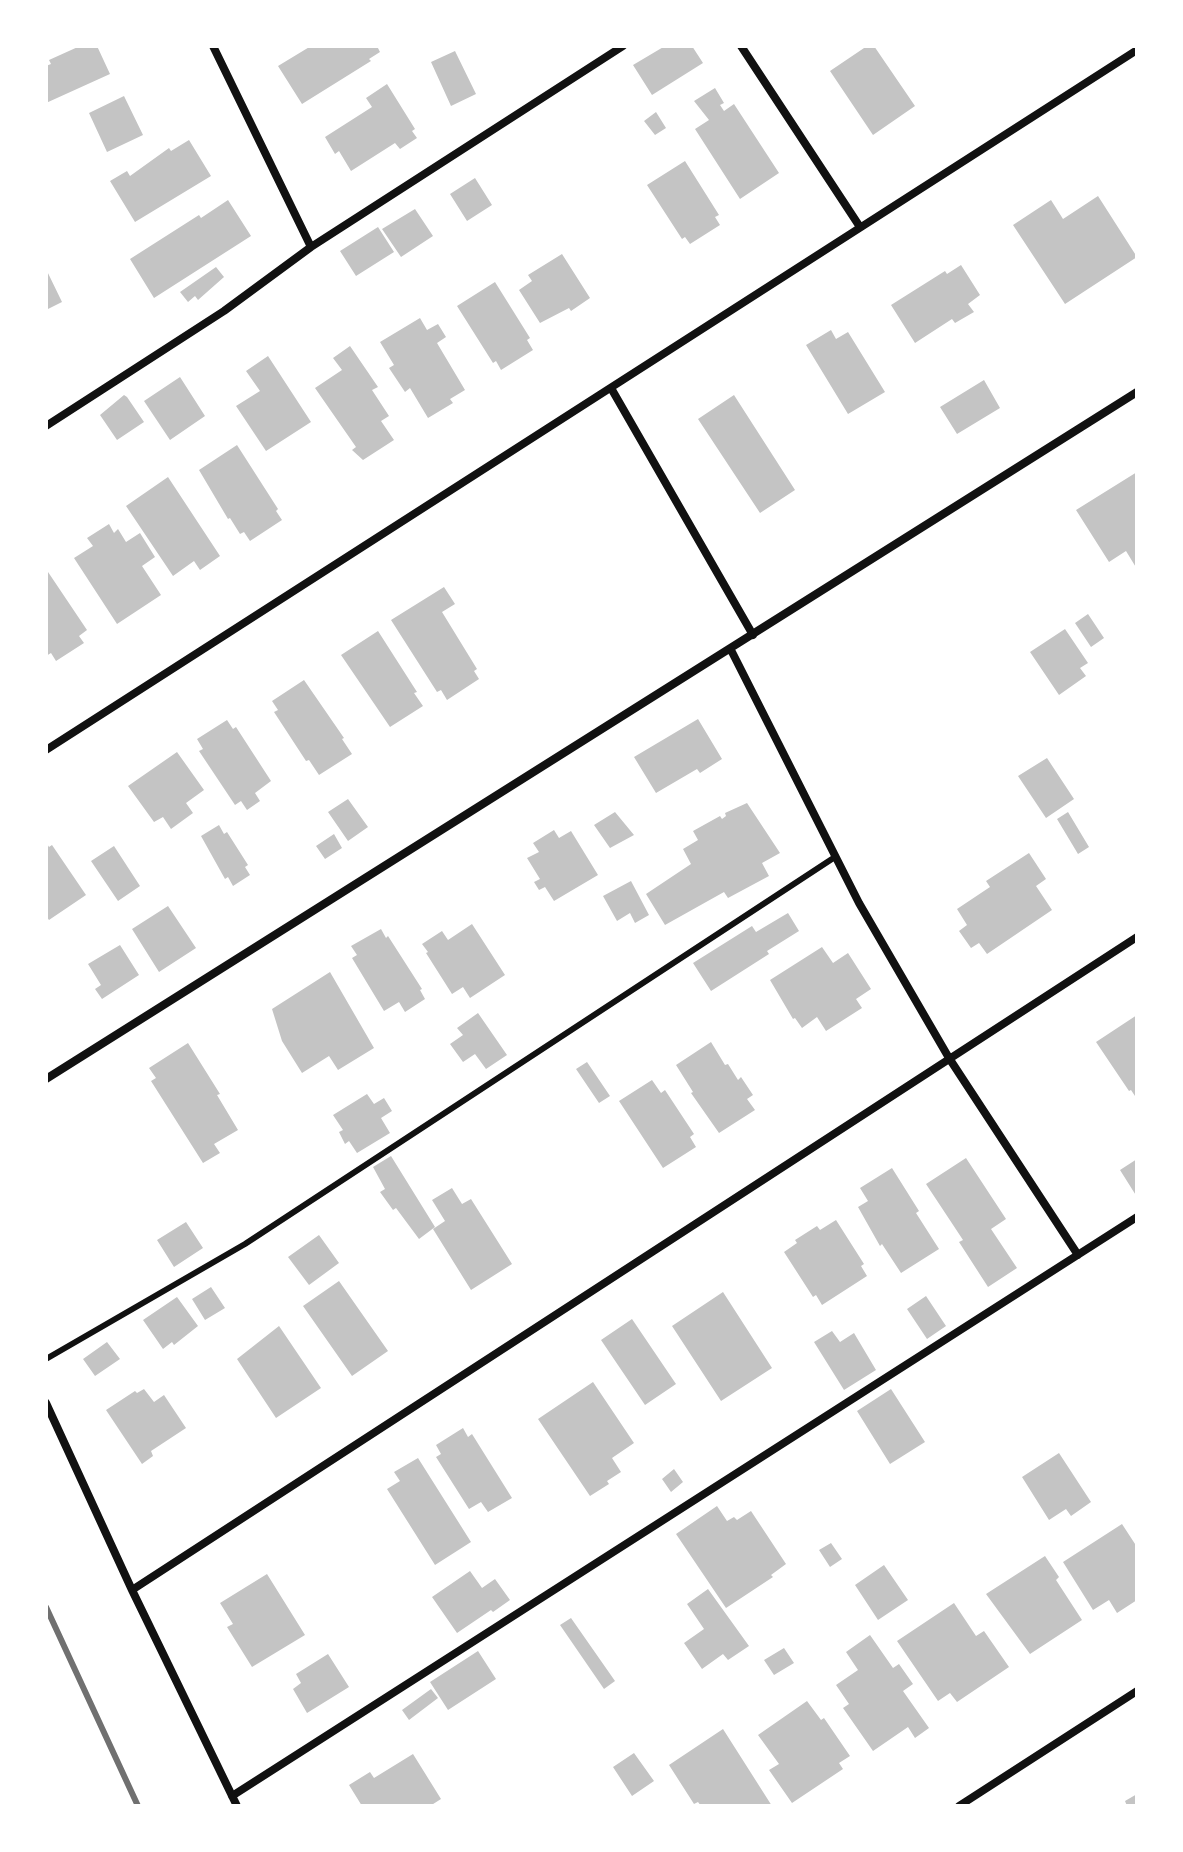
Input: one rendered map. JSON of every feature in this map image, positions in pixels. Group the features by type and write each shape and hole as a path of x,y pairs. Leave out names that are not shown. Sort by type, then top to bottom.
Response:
{"street":[{"path":"213,46 311,247"},
{"path":"46,426 224,311 311,247 623,46"},
{"path":"741,46 860,227"},
{"path":"46,750 1137,50"},
{"path":"611,388 753,635"},
{"path":"46,1079 1137,392"},
{"path":"731,650 835,857 949,1058 1078,1255"},
{"path":"132,1590 1137,937"},
{"path":"232,1796 1137,1217"},
{"path":"46,1403 237,1806"},
{"path":"959,1806 1137,1691"}],"lane":[{"path":"46,1359 245,1244 835,857"}],"building":[{"path":"80,46 97,46 110,74 46,103 46,66 51,64 49,60"},
{"path":"311,46 377,46 380,52 369,59 371,61 302,104 278,66"},
{"path":"665,46 692,46 703,63 652,95 633,65"},
{"path":"867,46 874,46 915,106 873,135 830,71"},
{"path":"455,51 476,94 451,106 431,62"},
{"path":"387,84 415,129 412,131 417,138 400,149 395,143 351,171 339,151 335,154 325,137 372,107 366,98"},
{"path":"715,88 724,103 720,105 724,111 734,104 779,173 740,199 695,129 709,120 694,101"},
{"path":"124,96 143,135 107,152 89,113"},
{"path":"656,112 666,128 655,135 644,121"},
{"path":"189,140 211,176 135,222 110,181 127,171 130,176 169,148 171,151"},
{"path":"685,161 719,215 715,217 720,225 690,244 685,237 682,239 647,185"},
{"path":"475,178 492,205 467,221 450,194"},
{"path":"1098,196 1137,257 1065,304 1013,225 1051,200 1063,219"},
{"path":"228,200 251,236 154,298 130,259"},
{"path":"415,209 433,236 401,257 382,229"},
{"path":"378,227 394,252 356,276 340,251"},
{"path":"562,254 590,298 571,311 569,308 540,323 519,290 532,281 528,275"},
{"path":"961,265 980,295 968,304 974,312 955,323 952,319 915,343 891,305 945,271 947,274"},
{"path":"216,267 224,277 198,300 195,296 188,302 180,292"},
{"path":"46,269 62,302 46,310"},
{"path":"495,282 530,338 527,340 533,350 501,370 496,361 493,363 457,306"},
{"path":"420,318 427,330 438,324 446,337 437,343 465,390 450,399 453,403 428,418 410,388 405,392 389,368 394,365 380,342"},
{"path":"831,330 836,339 848,332 885,392 848,414 806,345"},
{"path":"350,346 378,387 372,390 389,416 381,421 394,440 363,460 352,450 356,447 315,388 342,370 333,358"},
{"path":"268,356 311,422 266,451 236,406 260,391 246,371"},
{"path":"180,377 205,416 170,440 144,401"},
{"path":"984,380 1000,408 957,434 940,407"},
{"path":"124,395 144,422 117,440 100,415"},
{"path":"734,395 795,490 760,513 698,419"},
{"path":"237,445 282,520 250,541 228,519 199,470"},
{"path":"1137,472 1137,569 1126,551 1109,562 1076,510"},
{"path":"168,477 220,556 200,570 194,561 173,576 126,506"},
{"path":"109,524 114,533 118,529 126,542 140,533 155,557 142,566 161,595 117,624 74,558 93,546 87,538"},
{"path":"46,569 87,630 79,636 84,643 56,661 51,653 46,656"},
{"path":"444,587 455,604 442,612 477,669 474,671 479,679 447,700 441,690 437,692 391,620"},
{"path":"1088,614 1104,638 1091,647 1075,623"},
{"path":"1065,629 1088,663 1080,668 1086,676 1059,695 1030,652"},
{"path":"378,631 423,706 390,727 341,655"},
{"path":"304,680 352,754 319,775 309,760 306,761 274,712 278,710 272,701"},
{"path":"698,719 722,759 700,773 697,769 656,793 634,757"},
{"path":"227,720 233,729 236,727 271,781 255,793 260,801 247,810 241,801 235,805 199,751 203,749 197,739"},
{"path":"177,752 204,790 186,803 193,813 171,829 163,817 154,822 128,786"},
{"path":"1047,758 1074,799 1046,818 1018,776"},
{"path":"348,799 368,827 348,841 328,812"},
{"path":"747,803 780,853 762,863 769,876 728,898 724,892 665,925 646,894 691,864 683,849 698,840 693,831 720,816 722,819 725,813"},
{"path":"615,812 634,835 610,848 594,825"},
{"path":"1068,812 1089,847 1078,854 1057,819"},
{"path":"219,825 248,865 245,867 250,875 233,886 228,877 225,879 201,836"},
{"path":"554,830 559,838 571,831 598,875 554,901 545,887 539,890 534,882 540,879 527,858 539,852 533,843"},
{"path":"334,834 342,848 325,859 316,846"},
{"path":"46,842 49,847 52,845 86,895 49,920 46,916"},
{"path":"114,846 140,886 118,901 91,861"},
{"path":"1029,853 1046,879 1036,886 1052,910 987,954 979,943 971,948 959,931 967,925 957,909 990,887 986,881"},
{"path":"631,881 649,915 635,923 630,913 617,921 603,896"},
{"path":"168,906 196,948 159,972 132,929"},
{"path":"788,913 799,931 711,991 693,963 752,926 756,932"},
{"path":"472,924 505,975 470,998 463,987 452,994 422,944 442,931 448,940"},
{"path":"381,929 422,989 425,999 405,1012 399,1002 384,1011 352,958 357,955 351,946"},
{"path":"120,945 139,975 102,999 95,989 101,985 88,964"},
{"path":"822,947 833,963 848,953 871,989 856,999 862,1008 826,1031 817,1017 802,1028 793,1019 770,980"},
{"path":"330,972 374,1048 338,1070 329,1056 302,1073 282,1041 272,1009"},
{"path":"478,1013 507,1055 486,1069 475,1054 463,1062 450,1044 463,1035 457,1028"},
{"path":"1137,1015 1137,1099 1096,1042"},
{"path":"711,1042 725,1065 728,1064 738,1080 741,1077 753,1095 747,1099 755,1110 719,1133 676,1065"},
{"path":"188,1043 238,1130 214,1144 220,1153 203,1163 151,1081 156,1078 149,1068"},
{"path":"587,1062 610,1096 599,1103 576,1069"},
{"path":"652,1080 661,1093 665,1090 694,1134 690,1137 696,1147 663,1168 619,1101"},
{"path":"367,1094 374,1104 384,1098 392,1111 381,1118 390,1133 357,1153 349,1141 345,1144 339,1132 343,1130 333,1115"},
{"path":"391,1156 435,1227 419,1239 380,1192 385,1189 373,1167"},
{"path":"966,1158 1006,1219 991,1229 1017,1268 988,1287 959,1242 963,1240 926,1184"},
{"path":"1137,1159 1137,1197 1120,1170"},
{"path":"892,1168 939,1249 901,1273 882,1244 880,1246 858,1207 868,1201 860,1188"},
{"path":"452,1188 462,1204 471,1199 512,1264 471,1290 433,1229 445,1221 432,1200"},
{"path":"836,1220 864,1264 861,1266 867,1276 822,1305 816,1295 813,1297 784,1252 797,1243 795,1240 817,1226 820,1230"},
{"path":"186,1222 203,1248 174,1267 157,1240"},
{"path":"319,1235 339,1263 309,1285 288,1257"},
{"path":"339,1281 388,1351 352,1376 303,1306"},
{"path":"211,1287 225,1308 205,1320 192,1299"},
{"path":"723,1292 772,1368 721,1401 672,1326"},
{"path":"926,1296 946,1326 927,1339 907,1309"},
{"path":"177,1297 198,1326 174,1345 172,1342 163,1349 143,1320"},
{"path":"632,1319 676,1384 645,1405 601,1340"},
{"path":"279,1326 321,1388 276,1418 237,1359"},
{"path":"832,1331 840,1342 854,1333 876,1370 844,1390 814,1342"},
{"path":"107,1342 120,1359 95,1376 83,1359"},
{"path":"593,1382 634,1443 612,1458 621,1472 590,1496 538,1419"},
{"path":"144,1389 154,1402 164,1395 186,1428 151,1451 153,1456 142,1464 106,1410 135,1391"},
{"path":"891,1389 925,1442 890,1464 857,1411"},
{"path":"463,1428 468,1437 472,1434 512,1498 488,1512 481,1502 469,1509 436,1457 441,1454 436,1445"},
{"path":"1059,1453 1091,1502 1071,1516 1066,1509 1049,1520 1022,1477"},
{"path":"418,1458 471,1542 435,1565 387,1489 400,1481 394,1472"},
{"path":"674,1469 683,1482 671,1492 662,1479"},
{"path":"717,1506 727,1521 734,1517 737,1520 751,1511 786,1564 771,1575 773,1577 726,1608 676,1534"},
{"path":"1122,1524 1137,1547 1137,1600 1117,1613 1109,1600 1093,1610 1063,1562"},
{"path":"831,1543 842,1559 830,1567 819,1550"},
{"path":"1045,1556 1059,1577 1056,1580 1082,1620 1030,1654 986,1594"},
{"path":"884,1565 908,1600 878,1620 855,1585"},
{"path":"470,1571 482,1588 495,1579 510,1600 457,1633 432,1597"},
{"path":"267,1574 305,1635 252,1667 227,1627 233,1624 220,1603"},
{"path":"708,1589 749,1646 728,1660 723,1654 702,1669 684,1643 704,1629 687,1604"},
{"path":"954,1603 976,1636 984,1631 1009,1667 957,1702 950,1693 938,1701 897,1641"},
{"path":"571,1618 615,1681 604,1689 560,1625"},
{"path":"870,1635 893,1668 899,1664 913,1684 903,1691 929,1728 915,1738 908,1727 873,1751 843,1708 849,1704 836,1685 858,1670 846,1652"},
{"path":"784,1648 794,1663 774,1675 764,1660"},
{"path":"478,1651 496,1679 448,1710 430,1682"},
{"path":"328,1654 349,1687 307,1713 293,1689 301,1683 296,1674"},
{"path":"431,1689 438,1698 409,1720 402,1710"},
{"path":"807,1701 821,1720 824,1718 850,1756 839,1763 843,1769 792,1803 769,1770 779,1764 758,1735"},
{"path":"723,1729 772,1806 694,1804 669,1765"},
{"path":"634,1753 654,1781 632,1796 613,1767"},
{"path":"413,1754 441,1799 430,1806 362,1806 349,1785 370,1772 374,1778"},
{"path":"1137,1794 1137,1806 1127,1806 1125,1801"}],"railway":[{"path":"46,1607 138,1806"}]}
